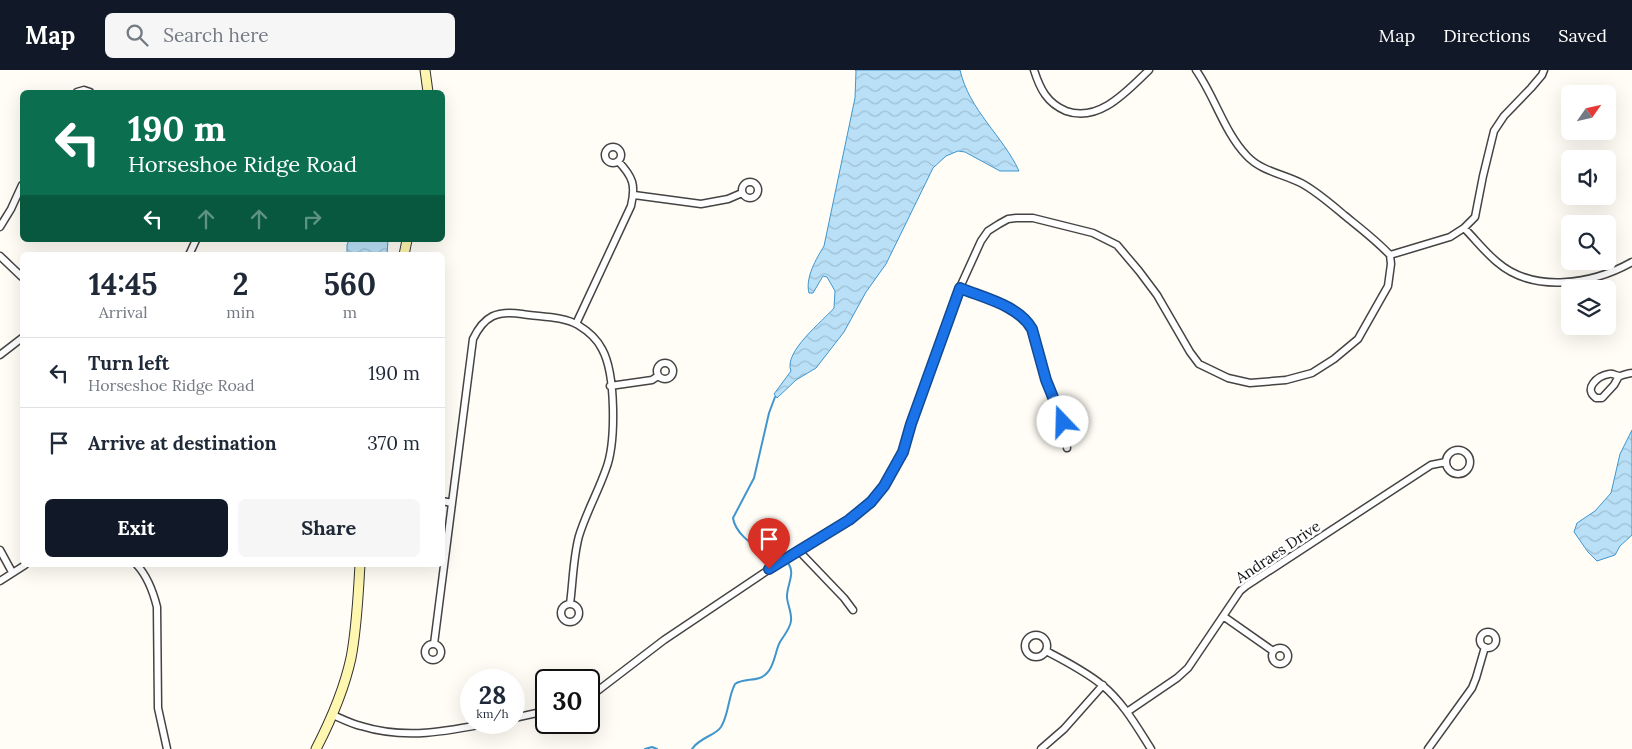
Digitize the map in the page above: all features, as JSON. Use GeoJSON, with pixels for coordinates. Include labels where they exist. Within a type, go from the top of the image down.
{"type":"FeatureCollection","features":[{"type":"Feature","properties":{"kind":"main road"},"geometry":{"type":"LineString","coordinates":[[425,70],[428,90]]}},
{"type":"Feature","properties":{"kind":"main road"},"geometry":{"type":"LineString","coordinates":[[316,749],[333,715],[345,681],[354,640],[360,567]]}},
{"type":"Feature","properties":{"kind":"street"},"geometry":{"type":"LineString","coordinates":[[1034,70],[1040,88],[1047,99],[1057,107],[1081,114],[1090,114],[1102,109],[1118,98],[1149,70]]}},
{"type":"Feature","properties":{"kind":"street"},"geometry":{"type":"LineString","coordinates":[[600,689],[664,640],[798,550],[849,520],[871,502],[884,486],[903,452],[911,424],[960,288],[981,241],[988,231],[1008,219],[1033,218],[1093,233],[1117,245],[1157,295],[1190,352],[1204,367],[1228,378],[1250,383],[1286,380],[1312,373],[1334,359],[1358,339],[1388,286],[1392,264],[1390,255],[1380,244],[1327,201],[1301,184],[1269,171],[1247,156],[1230,134],[1210,93],[1196,70]]}},
{"type":"Feature","properties":{"kind":"street"},"geometry":{"type":"LineString","coordinates":[[1390,255],[1450,238],[1475,218],[1483,176],[1497,124],[1513,104],[1531,88],[1544,70]]}},
{"type":"Feature","properties":{"kind":"street"},"geometry":{"type":"LineString","coordinates":[[576,324],[631,206],[634,195],[631,178],[618,161]]}},
{"type":"Feature","properties":{"kind":"street"},"geometry":{"type":"LineString","coordinates":[[0,227],[20,189]]}},
{"type":"Feature","properties":{"kind":"street"},"geometry":{"type":"LineString","coordinates":[[634,195],[701,204],[720,201],[742,193]]}},
{"type":"Feature","properties":{"kind":"street"},"geometry":{"type":"LineString","coordinates":[[1464,228],[1498,263],[1528,279],[1547,282],[1586,280],[1603,276],[1632,262]]}},
{"type":"Feature","properties":{"kind":"street"},"geometry":{"type":"LineString","coordinates":[[0,256],[20,275]]}},
{"type":"Feature","properties":{"kind":"street"},"geometry":{"type":"LineString","coordinates":[[960,288],[1010,308],[1028,321],[1046,380],[1063,423],[1067,448]]}},
{"type":"Feature","properties":{"kind":"street"},"geometry":{"type":"LineString","coordinates":[[446,520],[452,503],[470,350],[479,326],[497,314],[509,312],[576,324],[596,340],[603,350],[609,375],[612,405],[611,448],[606,468],[582,524],[578,539],[570,604]]}},
{"type":"Feature","properties":{"kind":"street"},"geometry":{"type":"LineString","coordinates":[[0,355],[20,340]]}},
{"type":"Feature","properties":{"kind":"street"},"geometry":{"type":"LineString","coordinates":[[1619,376],[1614,385],[1602,398],[1596,398],[1591,394],[1592,383],[1610,374],[1619,376],[1632,373]]}},
{"type":"Feature","properties":{"kind":"street"},"geometry":{"type":"LineString","coordinates":[[610,386],[652,380],[658,376]]}},
{"type":"Feature","properties":{"kind":"street","name":"Andraes Drive"},"geometry":{"type":"LineString","coordinates":[[1127,712],[1177,678],[1188,668],[1240,591],[1246,586],[1431,465],[1446,462]]}},
{"type":"Feature","properties":{"kind":"street"},"geometry":{"type":"LineString","coordinates":[[445,502],[452,503]]}},
{"type":"Feature","properties":{"kind":"street"},"geometry":{"type":"LineString","coordinates":[[0,550],[12,572]]}},
{"type":"Feature","properties":{"kind":"street"},"geometry":{"type":"LineString","coordinates":[[798,550],[853,610]]}},
{"type":"Feature","properties":{"kind":"street"},"geometry":{"type":"LineString","coordinates":[[0,581],[21,567]]}},
{"type":"Feature","properties":{"kind":"street"},"geometry":{"type":"LineString","coordinates":[[139,567],[147,578],[154,593],[157,607],[158,708],[167,749]]}},
{"type":"Feature","properties":{"kind":"street"},"geometry":{"type":"LineString","coordinates":[[434,644],[441,567]]}},
{"type":"Feature","properties":{"kind":"street"},"geometry":{"type":"LineString","coordinates":[[1223,616],[1273,651]]}},
{"type":"Feature","properties":{"kind":"street"},"geometry":{"type":"LineString","coordinates":[[1428,749],[1472,688],[1485,647]]}},
{"type":"Feature","properties":{"kind":"street"},"geometry":{"type":"LineString","coordinates":[[1046,650],[1103,685],[1127,712],[1151,749]]}},
{"type":"Feature","properties":{"kind":"street"},"geometry":{"type":"LineString","coordinates":[[1041,749],[1064,729],[1103,685]]}},
{"type":"Feature","properties":{"kind":"street"},"geometry":{"type":"LineString","coordinates":[[333,715],[361,726],[389,733],[434,733],[460,728]]}},
{"type":"Feature","properties":{"kind":"water"},"geometry":{"type":"Polygon","coordinates":[[[855,70],[960,70],[964,84],[978,110],[1019,171],[1000,171],[965,152],[958,151],[946,156],[933,168],[886,264],[866,292],[844,332],[816,368],[796,380],[777,398],[774,394],[791,371],[790,363],[798,346],[834,308],[835,291],[827,277],[823,276],[813,293],[809,293],[808,287],[810,275],[824,246],[855,98],[855,70]]]}},
{"type":"Feature","properties":{"kind":"water"},"geometry":{"type":"Polygon","coordinates":[[[348,242],[388,242],[387,252],[347,252],[348,242]]]}},
{"type":"Feature","properties":{"kind":"water"},"geometry":{"type":"Polygon","coordinates":[[[1632,430],[1632,535],[1620,546],[1615,555],[1597,561],[1574,532],[1577,523],[1595,511],[1611,493],[1620,454],[1632,430]]]}},
{"type":"Feature","properties":{"kind":"waterway"},"geometry":{"type":"LineString","coordinates":[[775,397],[769,413],[754,478],[733,518],[740,533],[749,541],[763,550],[778,555]]}},
{"type":"Feature","properties":{"kind":"waterway"},"geometry":{"type":"LineString","coordinates":[[692,749],[721,727],[726,717],[735,684],[760,678],[772,666],[778,646],[791,621],[787,598],[791,570],[787,562]]}},
{"type":"Feature","properties":{"kind":"waterway"},"geometry":{"type":"LineString","coordinates":[[645,749],[652,747],[657,749]]}},
{"type":"Feature","properties":{"kind":"route"},"geometry":{"type":"LineString","coordinates":[[769,569],[849,520],[871,502],[884,486],[903,452],[911,424],[960,288],[1010,308],[1028,321],[1046,380],[1063,422]]}}]}
